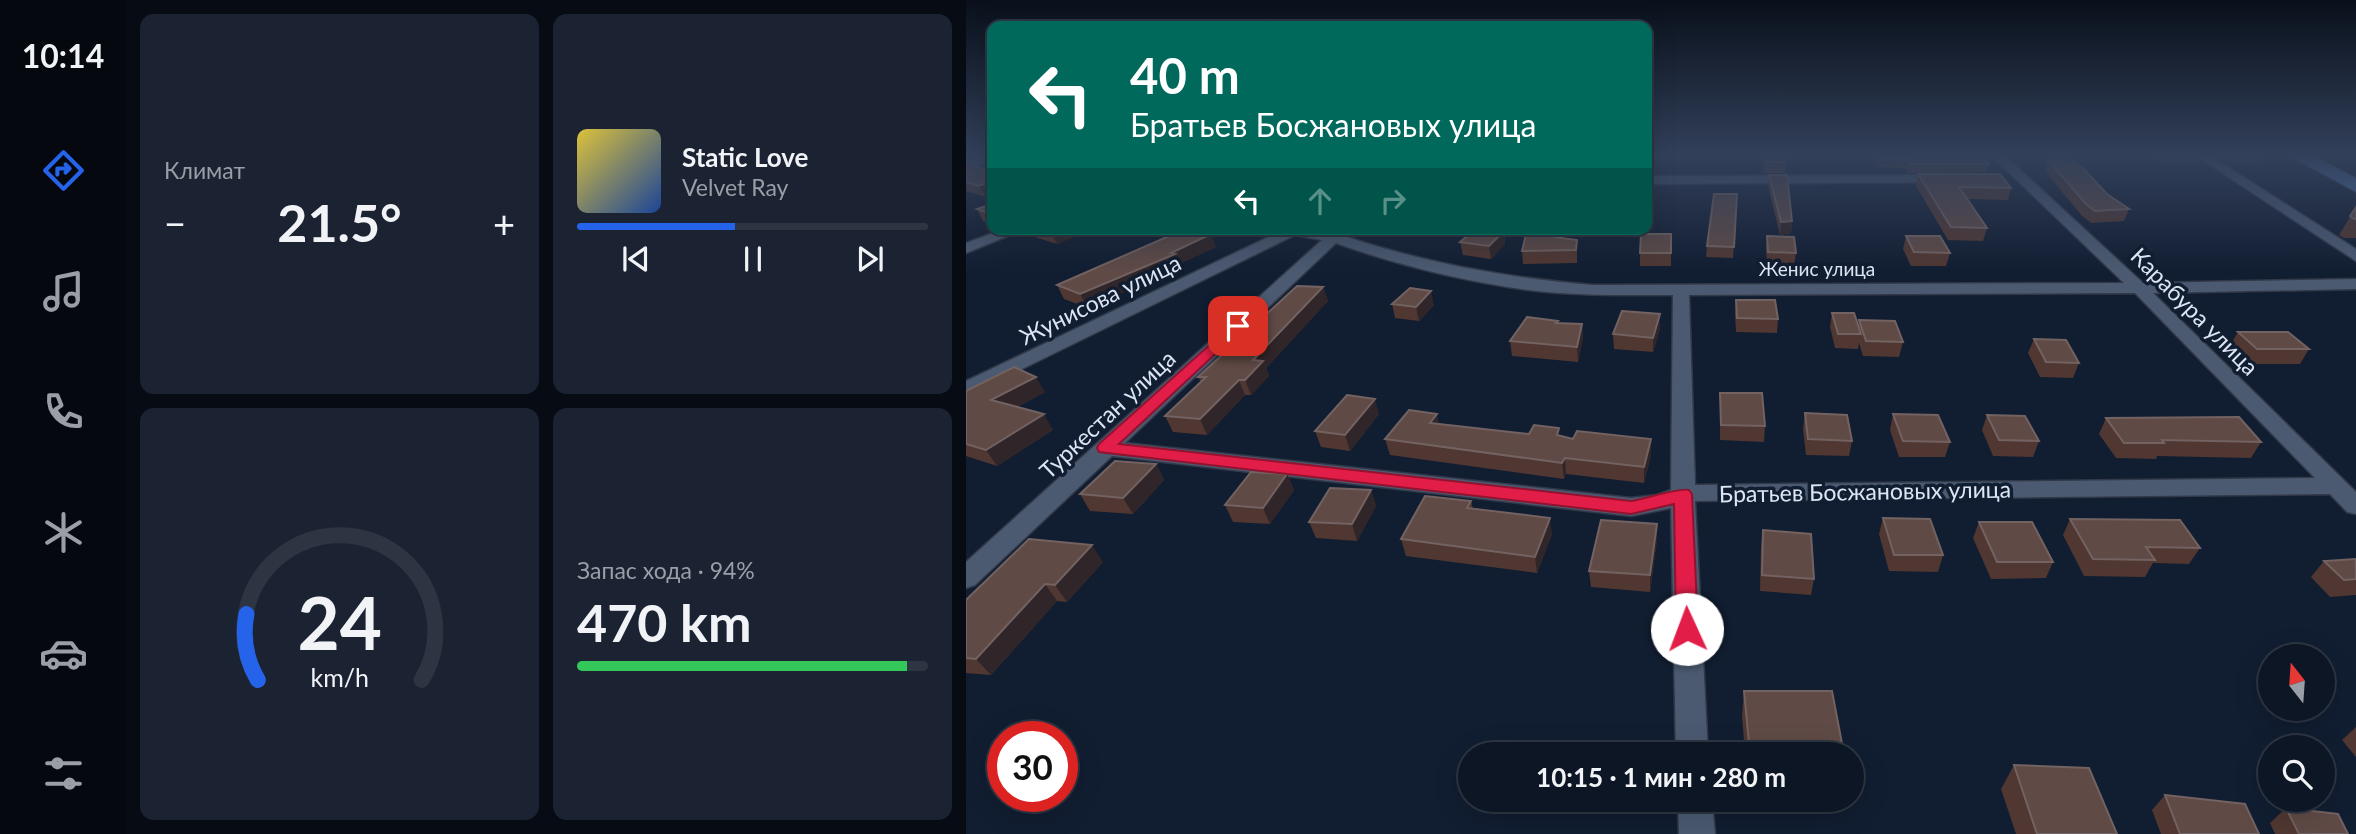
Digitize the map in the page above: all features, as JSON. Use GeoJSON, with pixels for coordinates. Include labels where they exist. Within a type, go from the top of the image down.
{"type":"FeatureCollection","features":[{"type":"Feature","properties":{"kind":"street","name":"Карабура улица"},"geometry":{"type":"LineString","coordinates":[[2032,194],[2139,288],[2356,506]]}},
{"type":"Feature","properties":{"kind":"street"},"geometry":{"type":"LineString","coordinates":[[2261,194],[2356,256]]}},
{"type":"Feature","properties":{"kind":"street"},"geometry":{"type":"LineString","coordinates":[[966,248],[1002,235]]}},
{"type":"Feature","properties":{"kind":"street","name":"Жунисова улица"},"geometry":{"type":"LineString","coordinates":[[966,389],[1278,235]]}},
{"type":"Feature","properties":{"kind":"street","name":"Туркестан улица"},"geometry":{"type":"LineString","coordinates":[[966,578],[1336,235]]}},
{"type":"Feature","properties":{"kind":"street","name":"Женис улица"},"geometry":{"type":"LineString","coordinates":[[1342,235],[1382,254],[1483,277],[1529,285],[1592,290],[2139,288],[2356,284]]}},
{"type":"Feature","properties":{"kind":"street"},"geometry":{"type":"LineString","coordinates":[[1681,289],[1683,494],[1692,742]]}},
{"type":"Feature","properties":{"kind":"street","name":"Братьев Босжановых улица"},"geometry":{"type":"LineString","coordinates":[[1105,448],[1631,507],[1660,503],[1683,494],[1749,491],[2336,486]]}},
{"type":"Feature","properties":{"kind":"street"},"geometry":{"type":"LineString","coordinates":[[1696,812],[1697,834]]}},
{"type":"Feature","properties":{"kind":"building"},"geometry":{"type":"Polygon","coordinates":[[[1714,194],[1737,194],[1734,247],[1707,246],[1714,194]]]}},
{"type":"Feature","properties":{"kind":"building"},"geometry":{"type":"Polygon","coordinates":[[[1774,194],[1789,194],[1792,221],[1781,222],[1774,194]]]}},
{"type":"Feature","properties":{"kind":"building"},"geometry":{"type":"Polygon","coordinates":[[[1930,194],[1964,194],[1987,228],[1951,227],[1930,194]]]}},
{"type":"Feature","properties":{"kind":"building"},"geometry":{"type":"Polygon","coordinates":[[[2077,194],[2107,194],[2129,209],[2095,211],[2077,194]]]}},
{"type":"Feature","properties":{"kind":"building"},"geometry":{"type":"Polygon","coordinates":[[[987,206],[987,212],[977,209],[987,206]]]}},
{"type":"Feature","properties":{"kind":"building"},"geometry":{"type":"Polygon","coordinates":[[[2356,207],[2356,219],[2354,219],[2350,216],[2356,207]]]}},
{"type":"Feature","properties":{"kind":"building"},"geometry":{"type":"Polygon","coordinates":[[[1671,234],[1671,253],[1640,253],[1641,235],[1671,234]]]}},
{"type":"Feature","properties":{"kind":"building"},"geometry":{"type":"Polygon","coordinates":[[[1171,235],[1209,235],[1171,253],[1175,254],[1080,294],[1057,285],[1171,235]]]}},
{"type":"Feature","properties":{"kind":"building"},"geometry":{"type":"Polygon","coordinates":[[[1468,235],[1500,235],[1489,246],[1460,242],[1468,235]]]}},
{"type":"Feature","properties":{"kind":"building"},"geometry":{"type":"Polygon","coordinates":[[[1526,235],[1554,235],[1577,240],[1576,250],[1522,251],[1526,235]]]}},
{"type":"Feature","properties":{"kind":"building"},"geometry":{"type":"Polygon","coordinates":[[[1767,236],[1794,237],[1796,253],[1768,252],[1767,236]]]}},
{"type":"Feature","properties":{"kind":"building"},"geometry":{"type":"Polygon","coordinates":[[[1906,236],[1940,236],[1950,253],[1914,252],[1906,236]]]}},
{"type":"Feature","properties":{"kind":"building"},"geometry":{"type":"Polygon","coordinates":[[[1297,286],[1323,287],[1253,360],[1263,361],[1245,380],[1239,380],[1200,419],[1165,416],[1206,377],[1198,377],[1297,286]]]}},
{"type":"Feature","properties":{"kind":"building"},"geometry":{"type":"Polygon","coordinates":[[[1410,288],[1431,291],[1416,307],[1392,304],[1410,288]]]}},
{"type":"Feature","properties":{"kind":"building"},"geometry":{"type":"Polygon","coordinates":[[[1736,300],[1775,300],[1778,319],[1737,318],[1736,300]]]}},
{"type":"Feature","properties":{"kind":"building"},"geometry":{"type":"Polygon","coordinates":[[[1622,311],[1660,314],[1653,338],[1613,334],[1622,311]]]}},
{"type":"Feature","properties":{"kind":"building"},"geometry":{"type":"Polygon","coordinates":[[[1832,313],[1854,313],[1861,334],[1838,334],[1832,313]]]}},
{"type":"Feature","properties":{"kind":"building"},"geometry":{"type":"Polygon","coordinates":[[[1527,317],[1558,321],[1556,323],[1582,324],[1577,347],[1510,341],[1527,317]]]}},
{"type":"Feature","properties":{"kind":"building"},"geometry":{"type":"Polygon","coordinates":[[[1859,320],[1895,321],[1903,342],[1866,341],[1859,320]]]}},
{"type":"Feature","properties":{"kind":"building"},"geometry":{"type":"Polygon","coordinates":[[[2238,332],[2288,332],[2309,349],[2257,349],[2238,332]]]}},
{"type":"Feature","properties":{"kind":"building"},"geometry":{"type":"Polygon","coordinates":[[[2034,339],[2066,340],[2079,363],[2046,362],[2034,339]]]}},
{"type":"Feature","properties":{"kind":"building"},"geometry":{"type":"Polygon","coordinates":[[[1014,367],[1036,377],[991,400],[1044,414],[986,450],[966,444],[966,391],[1014,367]]]}},
{"type":"Feature","properties":{"kind":"building"},"geometry":{"type":"Polygon","coordinates":[[[1720,393],[1762,393],[1765,426],[1721,425],[1720,393]]]}},
{"type":"Feature","properties":{"kind":"building"},"geometry":{"type":"Polygon","coordinates":[[[1347,395],[1375,399],[1345,435],[1315,431],[1347,395]]]}},
{"type":"Feature","properties":{"kind":"building"},"geometry":{"type":"Polygon","coordinates":[[[1409,410],[1437,414],[1430,423],[1529,434],[1534,425],[1559,428],[1557,435],[1573,439],[1577,431],[1651,439],[1644,467],[1565,458],[1562,463],[1385,439],[1409,410]]]}},
{"type":"Feature","properties":{"kind":"building"},"geometry":{"type":"Polygon","coordinates":[[[1805,413],[1847,415],[1852,441],[1808,439],[1805,413]]]}},
{"type":"Feature","properties":{"kind":"building"},"geometry":{"type":"Polygon","coordinates":[[[1893,414],[1938,415],[1950,442],[1903,441],[1893,414]]]}},
{"type":"Feature","properties":{"kind":"building"},"geometry":{"type":"Polygon","coordinates":[[[1987,415],[2025,416],[2039,441],[1999,440],[1987,415]]]}},
{"type":"Feature","properties":{"kind":"building"},"geometry":{"type":"Polygon","coordinates":[[[2239,417],[2261,442],[2162,440],[2164,443],[2124,443],[2106,418],[2239,417]]]}},
{"type":"Feature","properties":{"kind":"building"},"geometry":{"type":"Polygon","coordinates":[[[1115,461],[1156,464],[1123,498],[1080,494],[1115,461]]]}},
{"type":"Feature","properties":{"kind":"building"},"geometry":{"type":"Polygon","coordinates":[[[1251,472],[1287,474],[1263,508],[1225,505],[1251,472]]]}},
{"type":"Feature","properties":{"kind":"building"},"geometry":{"type":"Polygon","coordinates":[[[1330,488],[1371,490],[1352,524],[1309,522],[1330,488]]]}},
{"type":"Feature","properties":{"kind":"building"},"geometry":{"type":"Polygon","coordinates":[[[1425,496],[1471,501],[1467,508],[1550,518],[1535,557],[1401,539],[1425,496]]]}},
{"type":"Feature","properties":{"kind":"building"},"geometry":{"type":"Polygon","coordinates":[[[1883,518],[1930,519],[1943,555],[1894,555],[1883,518]]]}},
{"type":"Feature","properties":{"kind":"building"},"geometry":{"type":"Polygon","coordinates":[[[2070,519],[2180,520],[2200,548],[2146,547],[2155,560],[2093,559],[2070,519]]]}},
{"type":"Feature","properties":{"kind":"building"},"geometry":{"type":"Polygon","coordinates":[[[1601,520],[1657,524],[1650,575],[1589,571],[1601,520]]]}},
{"type":"Feature","properties":{"kind":"building"},"geometry":{"type":"Polygon","coordinates":[[[1979,522],[2032,522],[2053,562],[1997,562],[1979,522]]]}},
{"type":"Feature","properties":{"kind":"building"},"geometry":{"type":"Polygon","coordinates":[[[1763,530],[1811,534],[1814,579],[1762,575],[1763,530]]]}},
{"type":"Feature","properties":{"kind":"building"},"geometry":{"type":"Polygon","coordinates":[[[1029,539],[1092,545],[1055,585],[1045,584],[976,659],[966,658],[966,600],[1029,539]]]}},
{"type":"Feature","properties":{"kind":"building"},"geometry":{"type":"Polygon","coordinates":[[[2356,559],[2356,579],[2344,580],[2324,561],[2356,559]]]}},
{"type":"Feature","properties":{"kind":"building"},"geometry":{"type":"Polygon","coordinates":[[[1744,691],[1832,691],[1842,742],[1749,742],[1744,691]]]}},
{"type":"Feature","properties":{"kind":"building"},"geometry":{"type":"Polygon","coordinates":[[[2014,765],[2089,768],[2117,834],[2037,834],[2014,765]]]}},
{"type":"Feature","properties":{"kind":"building"},"geometry":{"type":"Polygon","coordinates":[[[2165,795],[2245,804],[2259,834],[2180,834],[2165,795]]]}},
{"type":"Feature","properties":{"kind":"building"},"geometry":{"type":"Polygon","coordinates":[[[2288,812],[2338,814],[2348,834],[2299,834],[2288,812]]]}},
{"type":"Feature","properties":{"kind":"route"},"geometry":{"type":"LineString","coordinates":[[1238,326],[1105,448],[1631,507],[1660,503],[1683,494],[1687,629]]}}]}
